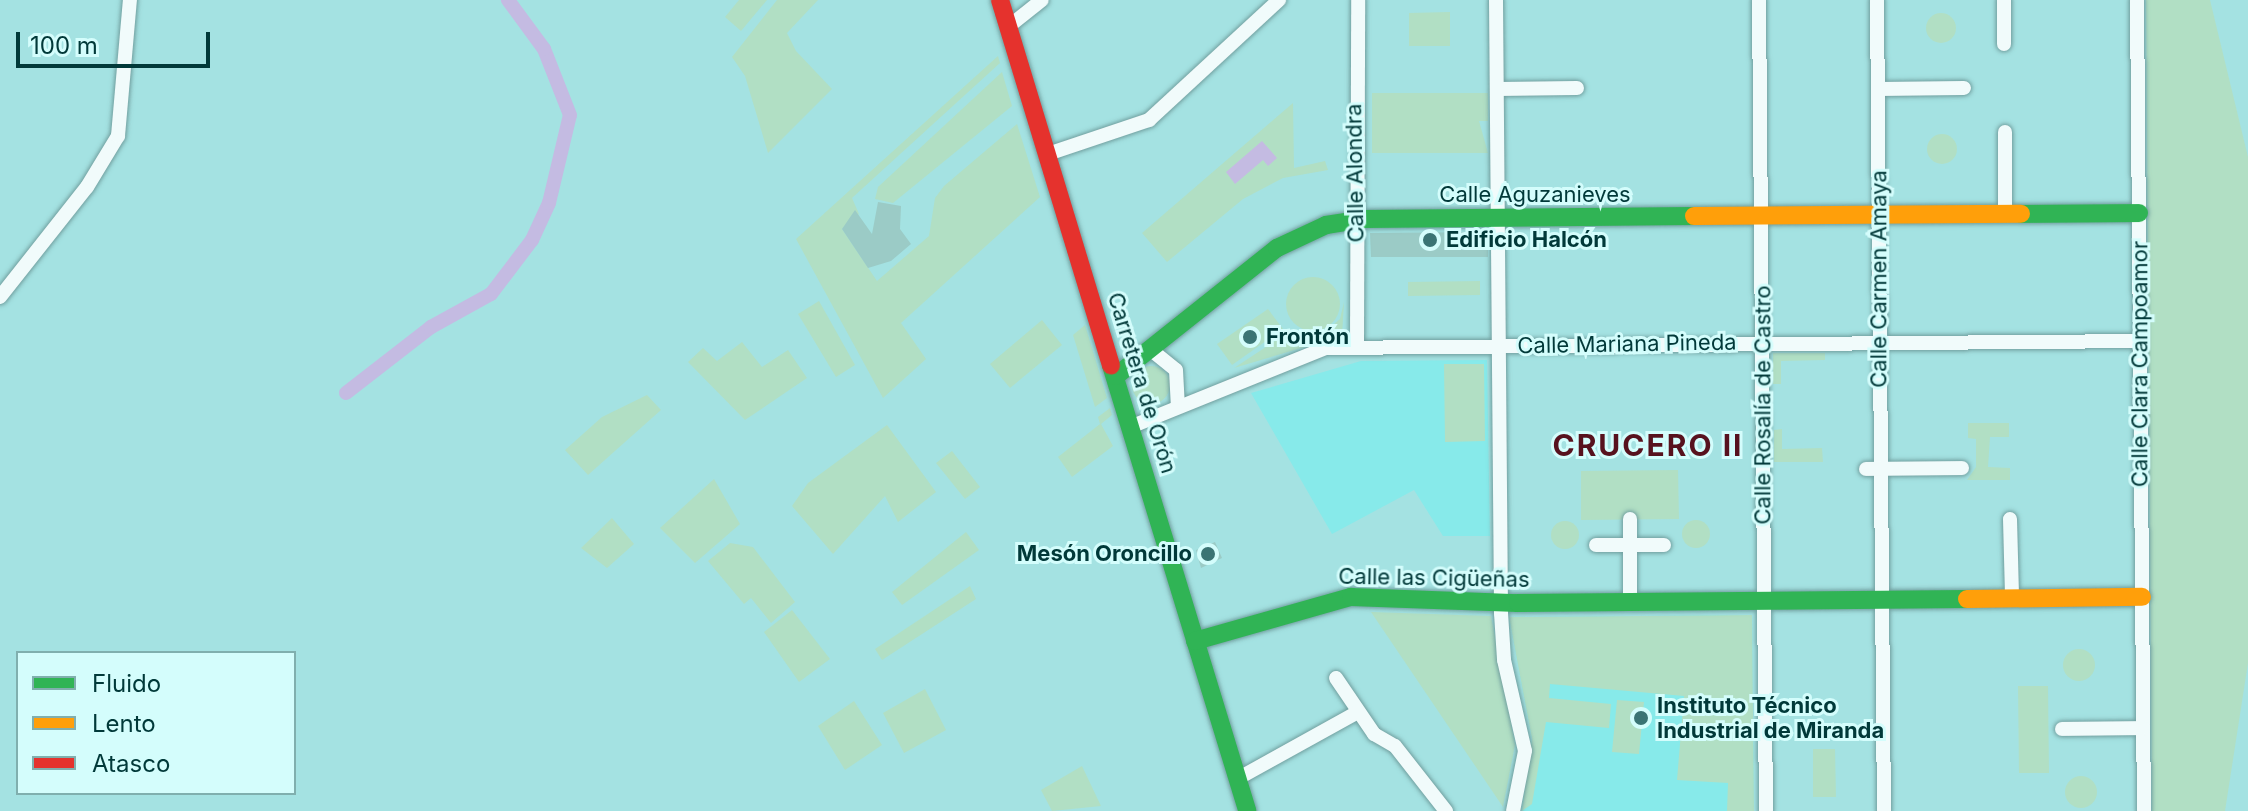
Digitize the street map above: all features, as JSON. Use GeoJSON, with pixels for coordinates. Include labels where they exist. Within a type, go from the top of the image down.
{"type":"FeatureCollection","features":[{"type":"Feature","properties":{"kind":"street"},"geometry":{"type":"LineString","coordinates":[[0,297],[87,187],[118,136],[130,0]]}},
{"type":"Feature","properties":{"kind":"street","name":"Carretera de Orón"},"geometry":{"type":"LineString","coordinates":[[1000,0],[1247,811]]}},
{"type":"Feature","properties":{"kind":"street"},"geometry":{"type":"LineString","coordinates":[[1008,27],[1042,0]]}},
{"type":"Feature","properties":{"kind":"street"},"geometry":{"type":"LineString","coordinates":[[1048,154],[1149,120],[1279,0]]}},
{"type":"Feature","properties":{"kind":"street","name":"Calle Alondra"},"geometry":{"type":"LineString","coordinates":[[1357,346],[1358,0]]}},
{"type":"Feature","properties":{"kind":"street"},"geometry":{"type":"LineString","coordinates":[[1496,0],[1501,603],[1504,660],[1525,751],[1513,811]]}},
{"type":"Feature","properties":{"kind":"street","name":"Calle Rosalía de Castro"},"geometry":{"type":"LineString","coordinates":[[1759,0],[1766,811]]}},
{"type":"Feature","properties":{"kind":"street","name":"Calle Carmen Amaya"},"geometry":{"type":"LineString","coordinates":[[1877,0],[1879,342],[1873,469],[1882,600],[1884,811]]}},
{"type":"Feature","properties":{"kind":"street"},"geometry":{"type":"LineString","coordinates":[[2004,0],[2004,44]]}},
{"type":"Feature","properties":{"kind":"street","name":"Calle Clara Campoamor"},"geometry":{"type":"LineString","coordinates":[[2137,0],[2144,811]]}},
{"type":"Feature","properties":{"kind":"street"},"geometry":{"type":"LineString","coordinates":[[1497,89],[1577,88]]}},
{"type":"Feature","properties":{"kind":"street"},"geometry":{"type":"LineString","coordinates":[[1878,89],[1964,88]]}},
{"type":"Feature","properties":{"kind":"street"},"geometry":{"type":"LineString","coordinates":[[2005,132],[2005,214]]}},
{"type":"Feature","properties":{"kind":"street","name":"Calle Aguzanieves"},"geometry":{"type":"LineString","coordinates":[[1116,376],[1296,235],[1355,220],[2139,213]]}},
{"type":"Feature","properties":{"kind":"street","name":"Calle Mariana Pineda"},"geometry":{"type":"LineString","coordinates":[[1130,427],[1311,351],[1357,346],[2140,341]]}},
{"type":"Feature","properties":{"kind":"street"},"geometry":{"type":"LineString","coordinates":[[1150,349],[1176,370],[1178,406]]}},
{"type":"Feature","properties":{"kind":"street"},"geometry":{"type":"LineString","coordinates":[[1873,469],[1962,468]]}},
{"type":"Feature","properties":{"kind":"street"},"geometry":{"type":"LineString","coordinates":[[1630,519],[1630,602]]}},
{"type":"Feature","properties":{"kind":"street"},"geometry":{"type":"LineString","coordinates":[[2010,519],[2012,598]]}},
{"type":"Feature","properties":{"kind":"street"},"geometry":{"type":"LineString","coordinates":[[1596,545],[1664,545]]}},
{"type":"Feature","properties":{"kind":"street","name":"Calle las Cigüeñas"},"geometry":{"type":"LineString","coordinates":[[1195,641],[1351,597],[1501,603],[2142,597]]}},
{"type":"Feature","properties":{"kind":"street"},"geometry":{"type":"LineString","coordinates":[[1336,678],[1374,734],[1395,746],[1446,811]]}},
{"type":"Feature","properties":{"kind":"street"},"geometry":{"type":"LineString","coordinates":[[1237,779],[1358,712]]}},
{"type":"Feature","properties":{"kind":"street"},"geometry":{"type":"LineString","coordinates":[[2062,729],[2143,728]]}},
{"type":"Feature","properties":{"kind":"shaded area"},"geometry":{"type":"Polygon","coordinates":[[[1262,141],[1277,158],[1268,166],[1263,160],[1235,184],[1226,172],[1262,141]]]}},
{"type":"Feature","properties":{"kind":"shaded area"},"geometry":{"type":"Polygon","coordinates":[[[1487,360],[1490,536],[1443,536],[1414,490],[1332,534],[1251,393],[1361,361],[1487,360]]]}},
{"type":"Feature","properties":{"kind":"shaded area","name":"Instituto Técnico Industrial de Miranda"},"geometry":{"type":"Polygon","coordinates":[[[1752,615],[1754,811],[1522,811],[1532,739],[1509,617],[1752,615]]]}},
{"type":"Feature","properties":{"kind":"green space"},"geometry":{"type":"Polygon","coordinates":[[[739,0],[767,0],[741,31],[725,17],[739,0]]]}},
{"type":"Feature","properties":{"kind":"green space"},"geometry":{"type":"Polygon","coordinates":[[[777,0],[818,0],[787,33],[796,51],[832,89],[768,153],[745,76],[732,57],[777,0]]]}},
{"type":"Feature","properties":{"kind":"green space"},"geometry":{"type":"Polygon","coordinates":[[[2146,0],[2210,0],[2248,157],[2248,663],[2225,811],[2152,811],[2146,0]]]}},
{"type":"Feature","properties":{"kind":"green space"},"geometry":{"type":"Polygon","coordinates":[[[1450,12],[1450,46],[1409,46],[1409,13],[1450,12]]]}},
{"type":"Feature","properties":{"kind":"green space"},"geometry":{"type":"Polygon","coordinates":[[[1941,13],[1952,17],[1956,28],[1952,39],[1941,43],[1930,39],[1926,28],[1930,17],[1941,13]]]}},
{"type":"Feature","properties":{"kind":"green space"},"geometry":{"type":"Polygon","coordinates":[[[998,56],[1000,63],[852,198],[859,214],[842,229],[877,281],[929,236],[935,198],[944,186],[1017,124],[1040,197],[901,323],[926,359],[883,398],[796,239],[998,56]]]}},
{"type":"Feature","properties":{"kind":"green space"},"geometry":{"type":"Polygon","coordinates":[[[1002,72],[1012,106],[893,203],[875,199],[878,187],[1002,72]]]}},
{"type":"Feature","properties":{"kind":"green space"},"geometry":{"type":"Polygon","coordinates":[[[1372,93],[1488,93],[1488,121],[1479,121],[1488,153],[1372,153],[1372,93]]]}},
{"type":"Feature","properties":{"kind":"green space"},"geometry":{"type":"Polygon","coordinates":[[[1293,103],[1294,168],[1325,161],[1328,170],[1283,178],[1243,199],[1167,262],[1142,233],[1293,103]]]}},
{"type":"Feature","properties":{"kind":"green space"},"geometry":{"type":"Polygon","coordinates":[[[1942,134],[1953,138],[1957,149],[1953,160],[1942,164],[1931,160],[1927,149],[1931,138],[1942,134]]]}},
{"type":"Feature","properties":{"kind":"green space"},"geometry":{"type":"Polygon","coordinates":[[[1313,277],[1332,285],[1340,304],[1332,323],[1313,331],[1294,323],[1286,304],[1294,285],[1313,277]]]}},
{"type":"Feature","properties":{"kind":"green space"},"geometry":{"type":"Polygon","coordinates":[[[1480,281],[1480,295],[1408,296],[1408,282],[1480,281]]]}},
{"type":"Feature","properties":{"kind":"green space"},"geometry":{"type":"Polygon","coordinates":[[[819,301],[855,365],[836,377],[798,314],[819,301]]]}},
{"type":"Feature","properties":{"kind":"green space"},"geometry":{"type":"Polygon","coordinates":[[[1344,302],[1342,336],[1234,368],[1290,331],[1325,332],[1340,319],[1344,302]]]}},
{"type":"Feature","properties":{"kind":"green space","name":"Frontón"},"geometry":{"type":"Polygon","coordinates":[[[1268,309],[1283,329],[1232,365],[1217,344],[1268,309]]]}},
{"type":"Feature","properties":{"kind":"green space"},"geometry":{"type":"Polygon","coordinates":[[[1042,320],[1062,345],[1010,388],[990,364],[1042,320]]]}},
{"type":"Feature","properties":{"kind":"green space"},"geometry":{"type":"Polygon","coordinates":[[[1085,325],[1107,398],[1095,407],[1073,335],[1085,325]]]}},
{"type":"Feature","properties":{"kind":"green space"},"geometry":{"type":"Polygon","coordinates":[[[742,342],[762,367],[788,350],[807,378],[745,420],[688,362],[703,348],[717,361],[742,342]]]}},
{"type":"Feature","properties":{"kind":"green space"},"geometry":{"type":"Polygon","coordinates":[[[1773,353],[1825,353],[1825,360],[1781,361],[1781,384],[1773,384],[1773,353]]]}},
{"type":"Feature","properties":{"kind":"green space"},"geometry":{"type":"Polygon","coordinates":[[[1444,364],[1484,364],[1485,441],[1445,442],[1444,364]]]}},
{"type":"Feature","properties":{"kind":"green space"},"geometry":{"type":"Polygon","coordinates":[[[1151,366],[1164,372],[1170,385],[1164,398],[1151,404],[1138,398],[1132,385],[1138,372],[1151,366]]]}},
{"type":"Feature","properties":{"kind":"green space"},"geometry":{"type":"Polygon","coordinates":[[[647,395],[661,410],[588,475],[565,450],[602,417],[647,395]]]}},
{"type":"Feature","properties":{"kind":"green space"},"geometry":{"type":"Polygon","coordinates":[[[1110,408],[1112,415],[1101,424],[1113,446],[1072,477],[1058,457],[1100,424],[1098,417],[1110,408]]]}},
{"type":"Feature","properties":{"kind":"green space"},"geometry":{"type":"Polygon","coordinates":[[[1968,423],[2009,423],[2009,437],[1990,437],[1988,467],[2010,468],[2010,480],[1967,480],[1976,467],[1976,439],[1968,438],[1968,423]]]}},
{"type":"Feature","properties":{"kind":"green space"},"geometry":{"type":"Polygon","coordinates":[[[887,425],[936,492],[898,522],[885,496],[833,554],[792,506],[808,483],[887,425]]]}},
{"type":"Feature","properties":{"kind":"green space"},"geometry":{"type":"Polygon","coordinates":[[[1782,429],[1782,449],[1822,448],[1823,462],[1774,462],[1774,430],[1782,429]]]}},
{"type":"Feature","properties":{"kind":"green space"},"geometry":{"type":"Polygon","coordinates":[[[952,451],[980,487],[965,499],[936,463],[952,451]]]}},
{"type":"Feature","properties":{"kind":"green space"},"geometry":{"type":"Polygon","coordinates":[[[1678,470],[1679,519],[1581,520],[1581,471],[1678,470]]]}},
{"type":"Feature","properties":{"kind":"green space"},"geometry":{"type":"Polygon","coordinates":[[[714,479],[740,524],[695,563],[660,528],[714,479]]]}},
{"type":"Feature","properties":{"kind":"green space"},"geometry":{"type":"Polygon","coordinates":[[[612,518],[634,544],[607,568],[581,548],[612,518]]]}},
{"type":"Feature","properties":{"kind":"green space"},"geometry":{"type":"Polygon","coordinates":[[[1696,520],[1706,524],[1710,534],[1706,544],[1696,548],[1686,544],[1682,534],[1686,524],[1696,520]]]}},
{"type":"Feature","properties":{"kind":"green space"},"geometry":{"type":"Polygon","coordinates":[[[1565,521],[1575,525],[1579,535],[1575,545],[1565,549],[1555,545],[1551,535],[1555,525],[1565,521]]]}},
{"type":"Feature","properties":{"kind":"green space"},"geometry":{"type":"Polygon","coordinates":[[[966,532],[979,550],[902,605],[892,592],[966,532]]]}},
{"type":"Feature","properties":{"kind":"green space"},"geometry":{"type":"Polygon","coordinates":[[[730,543],[753,547],[795,602],[771,623],[751,598],[744,604],[708,561],[730,543]]]}},
{"type":"Feature","properties":{"kind":"green space"},"geometry":{"type":"Polygon","coordinates":[[[970,586],[976,599],[882,660],[875,649],[970,586]]]}},
{"type":"Feature","properties":{"kind":"green space"},"geometry":{"type":"Polygon","coordinates":[[[792,610],[830,659],[799,682],[764,632],[792,610]]]}},
{"type":"Feature","properties":{"kind":"green space"},"geometry":{"type":"Polygon","coordinates":[[[1371,612],[1491,616],[1515,745],[1503,807],[1371,612]]]}},
{"type":"Feature","properties":{"kind":"green space","name":"Instituto Técnico Industrial de Miranda"},"geometry":{"type":"Polygon","coordinates":[[[1752,615],[1754,811],[1727,811],[1728,783],[1677,780],[1684,696],[1550,684],[1549,698],[1611,704],[1609,728],[1546,722],[1532,804],[1522,811],[1532,739],[1509,617],[1752,615]]]}},
{"type":"Feature","properties":{"kind":"green space"},"geometry":{"type":"Polygon","coordinates":[[[2079,649],[2090,654],[2095,665],[2090,676],[2079,681],[2068,676],[2063,665],[2068,654],[2079,649]]]}},
{"type":"Feature","properties":{"kind":"green space"},"geometry":{"type":"Polygon","coordinates":[[[2018,686],[2048,686],[2049,773],[2019,773],[2018,686]]]}},
{"type":"Feature","properties":{"kind":"green space"},"geometry":{"type":"Polygon","coordinates":[[[925,689],[946,730],[904,753],[883,713],[925,689]]]}},
{"type":"Feature","properties":{"kind":"green space"},"geometry":{"type":"Polygon","coordinates":[[[1617,700],[1644,702],[1639,754],[1612,752],[1617,700]]]}},
{"type":"Feature","properties":{"kind":"green space"},"geometry":{"type":"Polygon","coordinates":[[[854,701],[882,745],[845,770],[818,726],[854,701]]]}},
{"type":"Feature","properties":{"kind":"green space"},"geometry":{"type":"Polygon","coordinates":[[[1813,749],[1835,749],[1836,797],[1813,797],[1813,749]]]}},
{"type":"Feature","properties":{"kind":"green space"},"geometry":{"type":"Polygon","coordinates":[[[1082,766],[1101,806],[1052,811],[1041,790],[1082,766]]]}},
{"type":"Feature","properties":{"kind":"green space"},"geometry":{"type":"Polygon","coordinates":[[[2081,776],[2092,781],[2097,792],[2092,803],[2081,808],[2070,803],[2065,792],[2070,781],[2081,776]]]}},
{"type":"Feature","properties":{"kind":"building"},"geometry":{"type":"Polygon","coordinates":[[[878,202],[901,206],[900,229],[911,244],[891,261],[868,268],[842,229],[855,210],[872,234],[878,202]]]}},
{"type":"Feature","properties":{"kind":"building","name":"Edificio Halcón"},"geometry":{"type":"Polygon","coordinates":[[[1488,232],[1488,257],[1371,257],[1370,233],[1488,232]]]}},
{"type":"Feature","properties":{"kind":"building","name":"Mesón Oroncillo"},"geometry":{"type":"Polygon","coordinates":[[[1215,542],[1222,558],[1201,568],[1196,550],[1215,542]]]}},
{"type":"Feature","properties":{"kind":"waterway"},"geometry":{"type":"LineString","coordinates":[[346,393],[431,327],[491,294],[532,240],[549,203],[570,115],[544,49],[508,0]]}},
{"type":"Feature","properties":{"kind":"traffic: fast"},"geometry":{"type":"LineString","coordinates":[[2021,214],[2139,213]]}},
{"type":"Feature","properties":{"kind":"traffic: fast"},"geometry":{"type":"LineString","coordinates":[[1116,376],[1277,248],[1326,225],[1364,219],[1694,216]]}},
{"type":"Feature","properties":{"kind":"traffic: fast"},"geometry":{"type":"LineString","coordinates":[[1111,365],[1247,811]]}},
{"type":"Feature","properties":{"kind":"traffic: fast"},"geometry":{"type":"LineString","coordinates":[[1195,641],[1351,597],[1518,603],[1967,599]]}},
{"type":"Feature","properties":{"kind":"traffic: slow"},"geometry":{"type":"LineString","coordinates":[[1694,216],[2021,214]]}},
{"type":"Feature","properties":{"kind":"traffic: slow"},"geometry":{"type":"LineString","coordinates":[[1967,599],[2142,597]]}},
{"type":"Feature","properties":{"kind":"traffic: jam"},"geometry":{"type":"LineString","coordinates":[[1000,0],[1111,365]]}},
{"type":"Feature","properties":{"kind":"place","name":"Edificio Halcón"},"geometry":{"type":"Point","coordinates":[1430,240]}},
{"type":"Feature","properties":{"kind":"place","name":"Frontón"},"geometry":{"type":"Point","coordinates":[1250,337]}},
{"type":"Feature","properties":{"kind":"place","name":"Mesón Oroncillo"},"geometry":{"type":"Point","coordinates":[1208,554]}},
{"type":"Feature","properties":{"kind":"place","name":"Instituto Técnico Industrial de Miranda"},"geometry":{"type":"Point","coordinates":[1641,718]}},
{"type":"Feature","properties":{"kind":"district","name":"CRUCERO II"},"geometry":{"type":"Point","coordinates":[1648,445]}}]}
